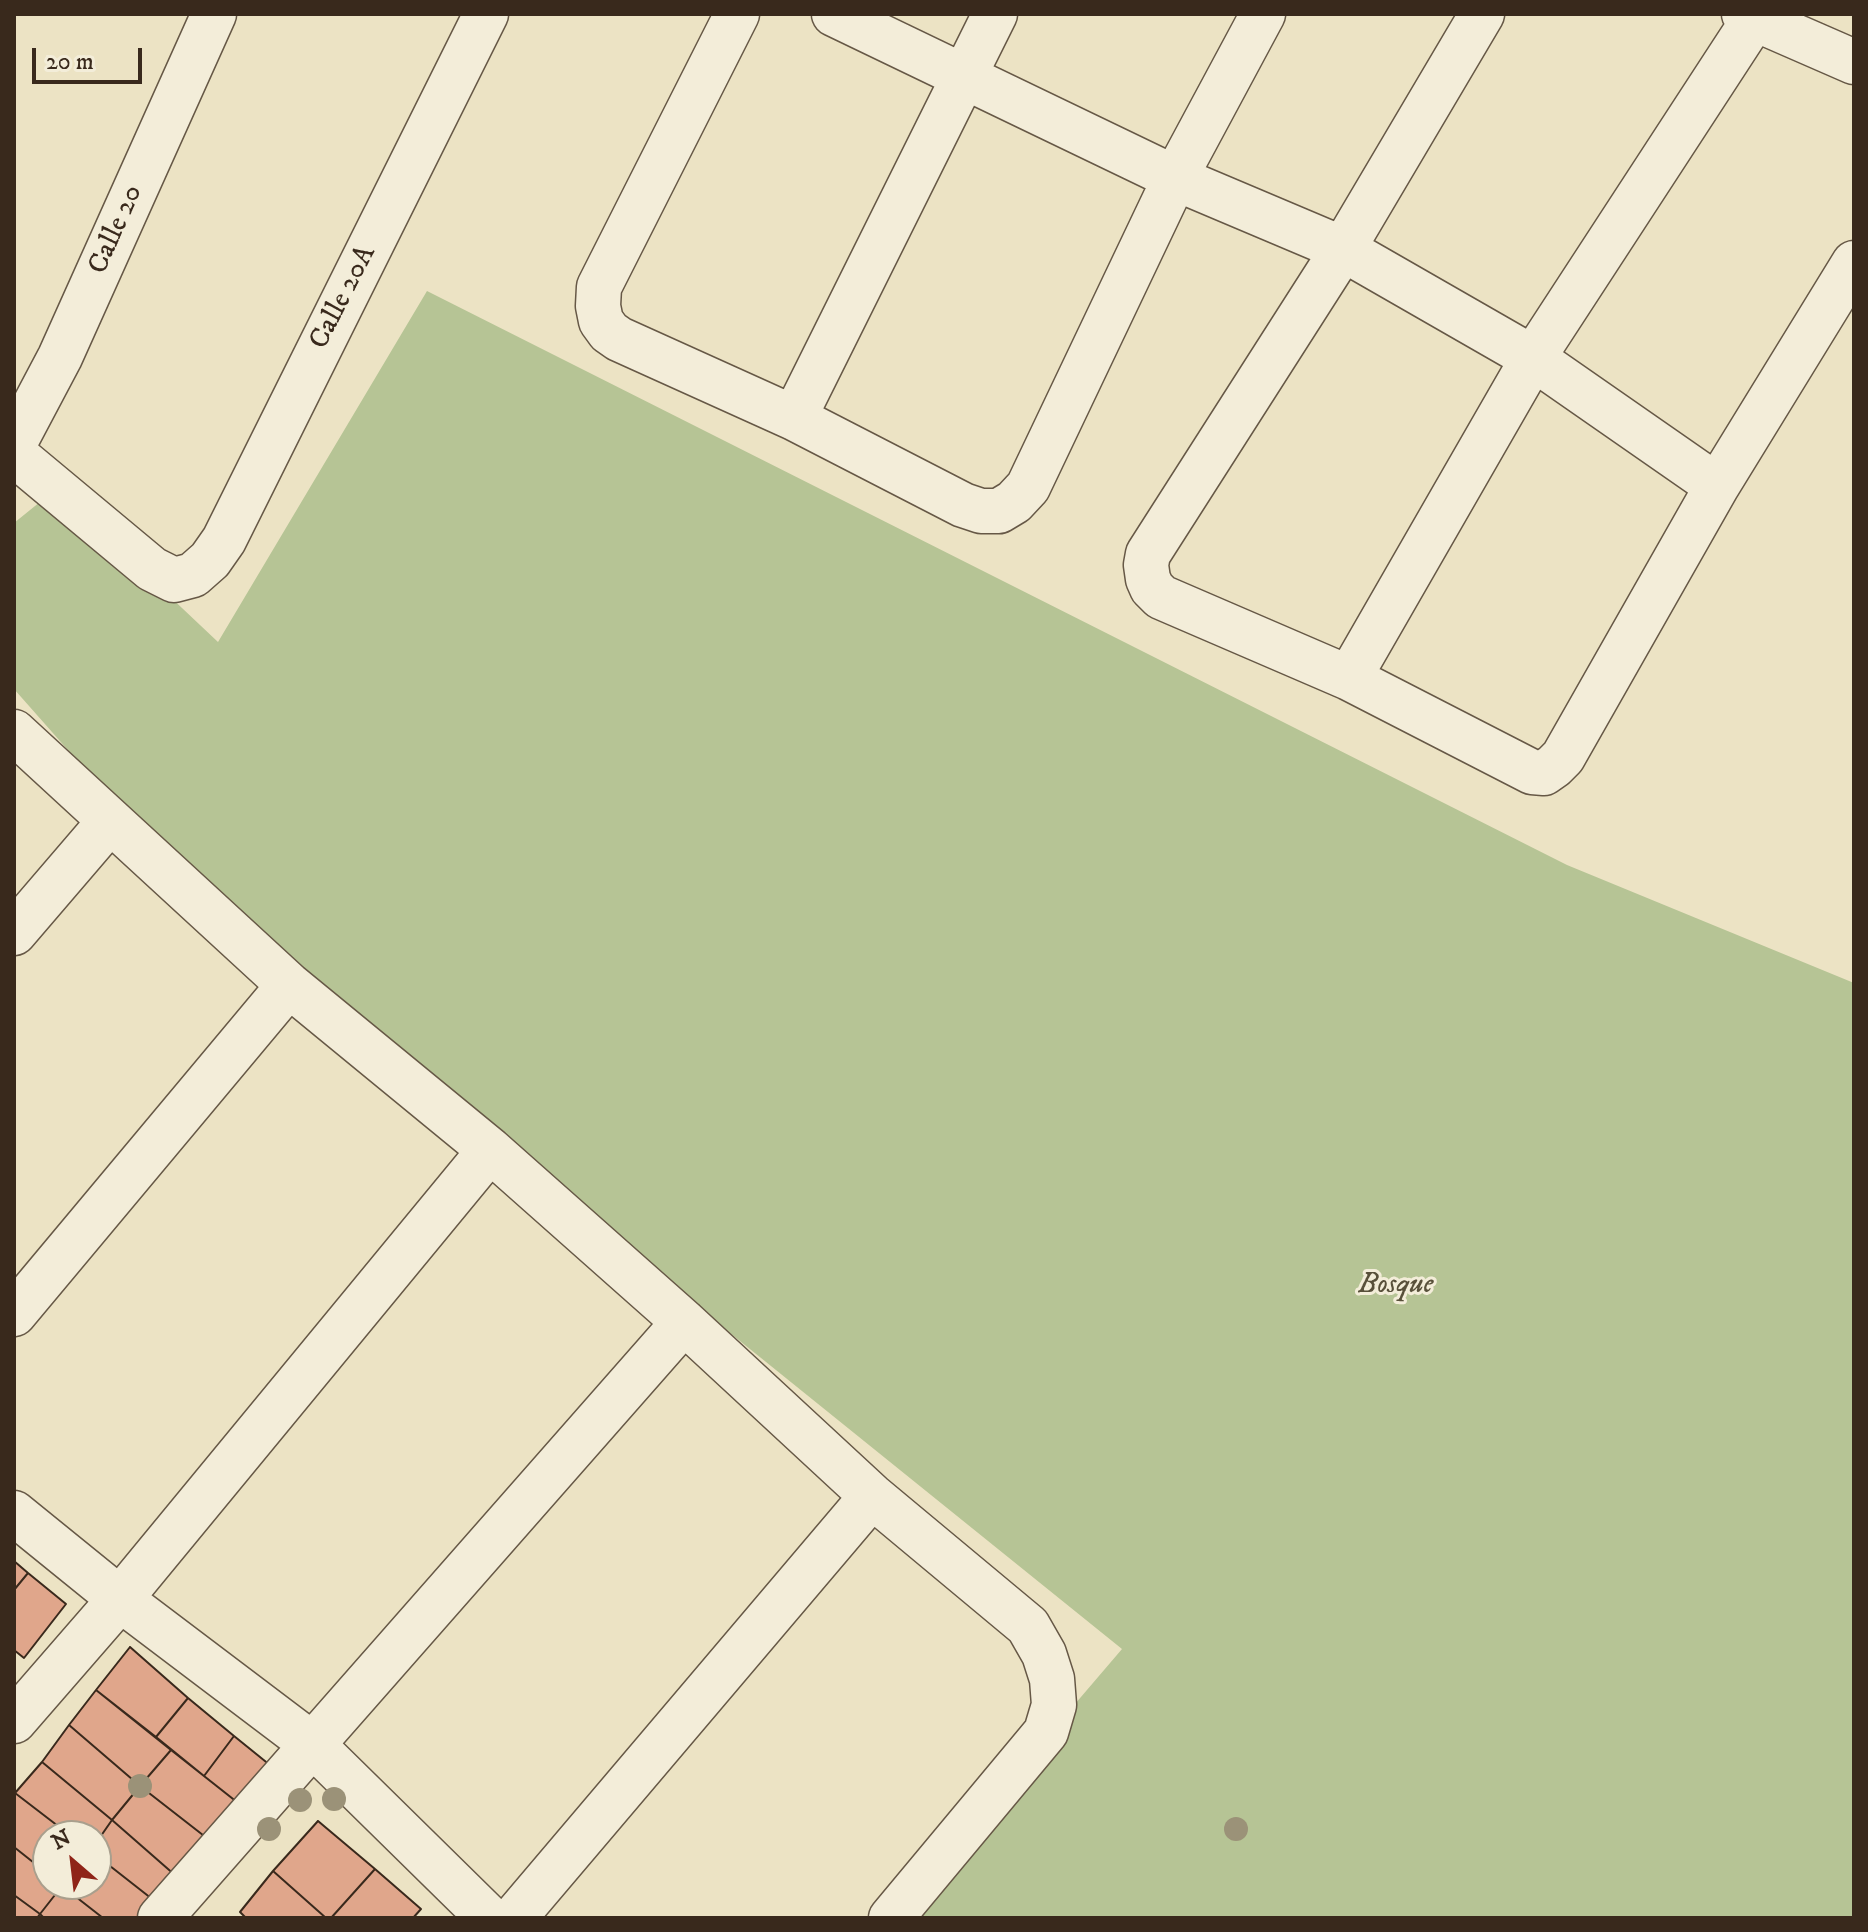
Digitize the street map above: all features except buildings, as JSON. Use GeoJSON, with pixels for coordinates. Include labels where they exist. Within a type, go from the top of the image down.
{"type":"FeatureCollection","features":[{"type":"Feature","properties":{"kind":"street","name":"Calle 20"},"geometry":{"type":"LineString","coordinates":[[14,444],[60,357],[214,14]]}},
{"type":"Feature","properties":{"kind":"street","name":"Calle 20A"},"geometry":{"type":"LineString","coordinates":[[14,454],[152,569],[174,580],[193,575],[210,560],[224,540],[486,14]]}},
{"type":"Feature","properties":{"kind":"street"},"geometry":{"type":"LineString","coordinates":[[737,14],[599,287],[601,321],[619,339],[794,418],[963,505],[981,511],[999,511],[1014,502],[1028,487],[1175,178],[1263,14]]}},
{"type":"Feature","properties":{"kind":"street"},"geometry":{"type":"LineString","coordinates":[[834,14],[1175,178],[1343,249],[1533,358],[1717,486]]}},
{"type":"Feature","properties":{"kind":"street"},"geometry":{"type":"LineString","coordinates":[[794,418],[995,14]]}},
{"type":"Feature","properties":{"kind":"street"},"geometry":{"type":"LineString","coordinates":[[1482,14],[1343,249],[1148,554],[1148,579],[1161,597],[1349,678],[1519,766],[1544,773],[1563,757],[1717,486],[1854,263]]}},
{"type":"Feature","properties":{"kind":"street"},"geometry":{"type":"LineString","coordinates":[[1349,678],[1533,358],[1749,16],[1854,62]]}},
{"type":"Feature","properties":{"kind":"street"},"geometry":{"type":"LineString","coordinates":[[14,732],[289,985],[490,1150],[684,1322],[872,1496],[1028,1626],[1044,1654],[1052,1679],[1054,1705],[1046,1732],[891,1918]]}},
{"type":"Feature","properties":{"kind":"street"},"geometry":{"type":"LineString","coordinates":[[14,933],[110,821]]}},
{"type":"Feature","properties":{"kind":"street"},"geometry":{"type":"LineString","coordinates":[[14,1314],[289,985]]}},
{"type":"Feature","properties":{"kind":"street"},"geometry":{"type":"LineString","coordinates":[[14,1721],[120,1599],[490,1150]]}},
{"type":"Feature","properties":{"kind":"street"},"geometry":{"type":"LineString","coordinates":[[160,1918],[684,1322]]}},
{"type":"Feature","properties":{"kind":"street"},"geometry":{"type":"LineString","coordinates":[[514,1918],[872,1496]]}},
{"type":"Feature","properties":{"kind":"street"},"geometry":{"type":"LineString","coordinates":[[14,1513],[120,1599],[313,1745],[489,1918]]}},
{"type":"Feature","properties":{"kind":"green space","name":"Bosque"},"geometry":{"type":"Polygon","coordinates":[[[427,291],[1567,865],[1854,983],[1854,1918],[892,1918],[1122,1649],[219,921],[14,689],[14,523],[56,489],[218,642],[427,291]]]}}]}
